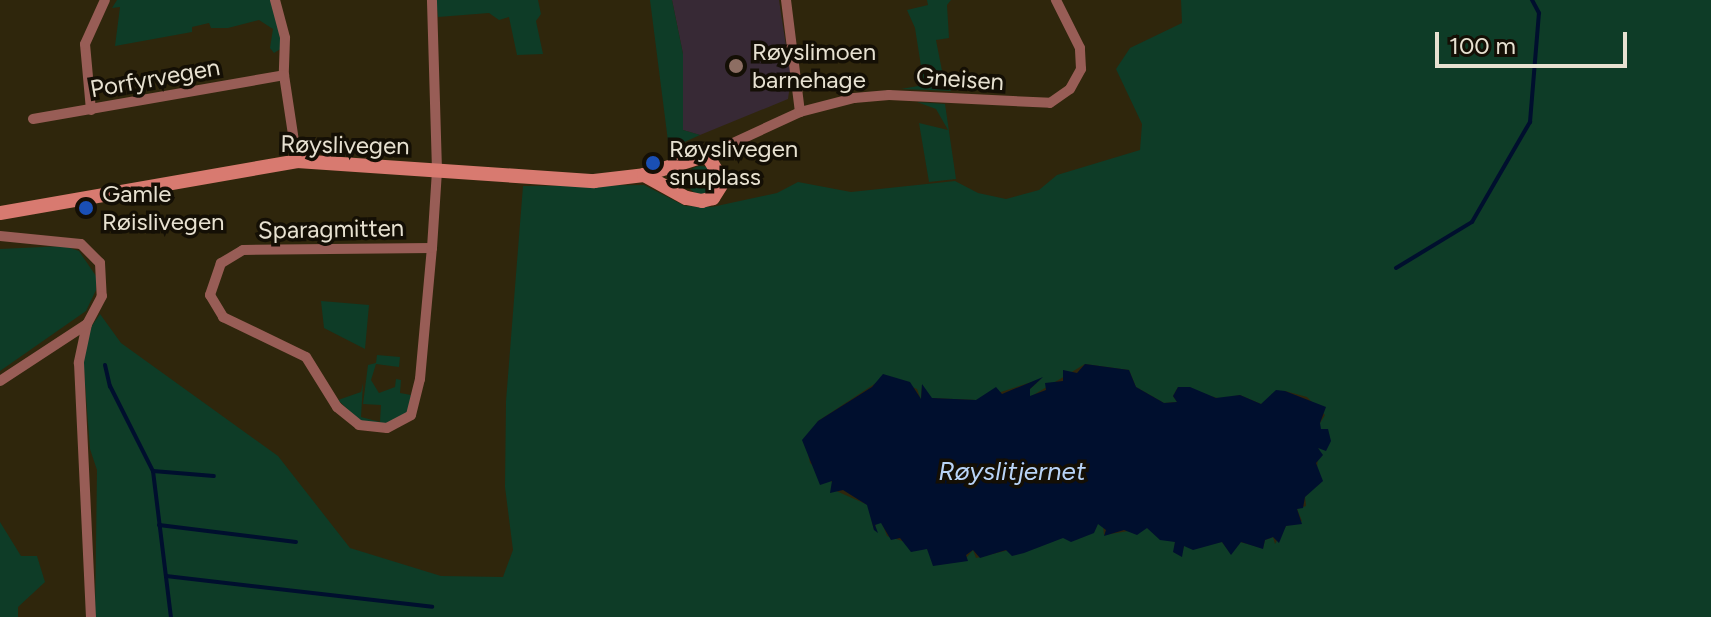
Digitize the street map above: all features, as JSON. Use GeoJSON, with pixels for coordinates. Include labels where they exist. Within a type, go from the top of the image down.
{"type":"FeatureCollection","features":[{"type":"Feature","properties":{"kind":"street"},"geometry":{"type":"LineString","coordinates":[[91,110],[85,44],[105,0]]}},
{"type":"Feature","properties":{"kind":"street"},"geometry":{"type":"LineString","coordinates":[[275,0],[285,38],[284,75],[297,161]]}},
{"type":"Feature","properties":{"kind":"street","name":"Sparagmitten"},"geometry":{"type":"LineString","coordinates":[[432,0],[437,170],[432,248],[415,406],[404,422],[387,428],[368,428],[346,416],[306,357],[223,317],[210,295],[221,263],[243,250],[432,248]]}},
{"type":"Feature","properties":{"kind":"street"},"geometry":{"type":"LineString","coordinates":[[786,0],[800,112]]}},
{"type":"Feature","properties":{"kind":"street","name":"Gneisen"},"geometry":{"type":"LineString","coordinates":[[707,155],[800,112],[889,95],[1050,103],[1070,89],[1081,69],[1080,48],[1056,0]]}},
{"type":"Feature","properties":{"kind":"street","name":"Porfyrvegen"},"geometry":{"type":"LineString","coordinates":[[33,119],[284,75]]}},
{"type":"Feature","properties":{"kind":"street"},"geometry":{"type":"LineString","coordinates":[[644,175],[686,198],[713,198],[723,182],[707,155]]}},
{"type":"Feature","properties":{"kind":"street","name":"Røyslivegen"},"geometry":{"type":"LineString","coordinates":[[0,213],[297,161],[594,181],[644,175],[707,155]]}},
{"type":"Feature","properties":{"kind":"street"},"geometry":{"type":"LineString","coordinates":[[0,236],[66,240],[93,253],[104,286],[87,324],[79,363],[91,617]]}},
{"type":"Feature","properties":{"kind":"street"},"geometry":{"type":"LineString","coordinates":[[0,381],[87,324]]}},
{"type":"Feature","properties":{"kind":"shaded area","name":"Røyslimoen barnehage"},"geometry":{"type":"Polygon","coordinates":[[[672,0],[779,0],[791,78],[788,99],[700,135],[683,130],[683,54],[672,0]]]}},
{"type":"Feature","properties":{"kind":"green space"},"geometry":{"type":"Polygon","coordinates":[[[117,0],[273,0],[282,48],[274,53],[270,48],[273,29],[259,20],[228,28],[211,28],[209,23],[192,27],[192,32],[115,46],[120,7],[112,8],[117,0]]]}},
{"type":"Feature","properties":{"kind":"green space"},"geometry":{"type":"Polygon","coordinates":[[[436,0],[538,0],[541,14],[536,21],[543,54],[517,55],[509,17],[499,20],[489,13],[438,17],[436,0]]]}},
{"type":"Feature","properties":{"kind":"green space"},"geometry":{"type":"Polygon","coordinates":[[[650,0],[672,0],[683,54],[683,130],[700,135],[669,149],[650,0]]]}},
{"type":"Feature","properties":{"kind":"green space"},"geometry":{"type":"Polygon","coordinates":[[[927,0],[951,0],[947,5],[949,38],[936,40],[944,81],[951,91],[901,89],[924,85],[915,28],[907,10],[928,5],[927,0]]]}},
{"type":"Feature","properties":{"kind":"green space"},"geometry":{"type":"Polygon","coordinates":[[[1181,0],[1711,0],[1711,617],[95,617],[97,470],[90,449],[83,357],[89,330],[100,314],[121,343],[278,456],[350,548],[441,576],[503,577],[513,550],[505,487],[506,401],[523,186],[644,185],[685,206],[712,207],[777,193],[798,182],[851,192],[955,181],[978,193],[1006,199],[1039,190],[1057,175],[1140,150],[1142,124],[1116,69],[1130,48],[1182,23],[1181,0]],[[1085,364],[1030,397],[1030,389],[1041,379],[976,400],[931,398],[922,385],[921,400],[917,389],[902,383],[876,383],[818,421],[806,444],[810,463],[832,482],[834,490],[868,505],[874,530],[877,522],[882,523],[887,536],[927,549],[933,558],[967,557],[973,550],[976,558],[1063,537],[1076,540],[1097,524],[1103,524],[1104,535],[1147,528],[1175,542],[1174,552],[1181,556],[1184,546],[1222,542],[1231,554],[1240,542],[1263,548],[1265,540],[1273,537],[1275,544],[1286,526],[1302,521],[1297,509],[1306,506],[1305,497],[1316,485],[1320,423],[1325,415],[1307,397],[1285,391],[1261,404],[1240,395],[1221,399],[1178,387],[1173,396],[1177,402],[1164,403],[1136,387],[1129,370],[1085,364]]]}},
{"type":"Feature","properties":{"kind":"green space"},"geometry":{"type":"Polygon","coordinates":[[[917,102],[945,104],[956,179],[929,182],[919,123],[948,130],[936,109],[917,102]]]}},
{"type":"Feature","properties":{"kind":"green space"},"geometry":{"type":"Polygon","coordinates":[[[701,166],[711,170],[715,180],[711,190],[701,194],[691,190],[687,180],[691,170],[701,166]]]}},
{"type":"Feature","properties":{"kind":"green space"},"geometry":{"type":"Polygon","coordinates":[[[64,246],[79,251],[96,276],[96,290],[86,311],[0,371],[0,249],[64,246]]]}},
{"type":"Feature","properties":{"kind":"green space"},"geometry":{"type":"Polygon","coordinates":[[[321,301],[369,305],[365,349],[324,328],[321,301]]]}},
{"type":"Feature","properties":{"kind":"green space"},"geometry":{"type":"Polygon","coordinates":[[[377,355],[400,357],[399,367],[376,364],[371,380],[379,393],[395,387],[396,379],[401,380],[400,393],[411,395],[417,373],[408,413],[380,426],[361,422],[338,400],[361,392],[363,383],[361,417],[380,422],[381,405],[363,404],[368,365],[376,363],[377,355]]]}},
{"type":"Feature","properties":{"kind":"green space"},"geometry":{"type":"Polygon","coordinates":[[[0,522],[21,556],[37,556],[45,582],[18,607],[18,617],[0,617],[0,522]]]}},
{"type":"Feature","properties":{"kind":"water","name":"Røyslitjernet"},"geometry":{"type":"Polygon","coordinates":[[[1085,364],[1129,370],[1136,387],[1164,403],[1177,402],[1173,396],[1178,387],[1190,387],[1216,398],[1240,395],[1261,404],[1276,390],[1285,391],[1326,407],[1320,423],[1321,429],[1328,429],[1331,441],[1326,451],[1318,448],[1323,455],[1316,463],[1323,481],[1305,497],[1303,508],[1297,509],[1302,524],[1286,526],[1279,543],[1273,537],[1265,540],[1263,549],[1241,542],[1231,555],[1222,542],[1193,550],[1184,546],[1182,557],[1173,552],[1175,542],[1160,540],[1147,528],[1137,535],[1124,530],[1104,536],[1106,530],[1098,524],[1094,533],[1071,542],[1063,538],[1012,556],[1006,550],[980,558],[973,550],[966,555],[968,561],[933,566],[927,549],[911,552],[900,538],[891,540],[881,523],[875,525],[878,533],[874,530],[867,505],[843,490],[830,493],[832,481],[820,485],[802,440],[818,421],[872,387],[883,374],[910,382],[921,399],[922,384],[932,398],[976,400],[996,387],[1002,394],[1043,377],[1030,389],[1030,396],[1046,390],[1045,383],[1063,381],[1063,370],[1077,373],[1085,364]]]}},
{"type":"Feature","properties":{"kind":"waterway"},"geometry":{"type":"LineString","coordinates":[[1396,268],[1472,222],[1530,122],[1539,13],[1532,0]]}},
{"type":"Feature","properties":{"kind":"waterway"},"geometry":{"type":"LineString","coordinates":[[105,365],[110,386],[153,471],[171,617]]}},
{"type":"Feature","properties":{"kind":"waterway"},"geometry":{"type":"LineString","coordinates":[[153,471],[214,476]]}},
{"type":"Feature","properties":{"kind":"waterway"},"geometry":{"type":"LineString","coordinates":[[159,525],[296,542]]}},
{"type":"Feature","properties":{"kind":"waterway"},"geometry":{"type":"LineString","coordinates":[[166,576],[432,607]]}},
{"type":"Feature","properties":{"kind":"place","name":"Røyslimoen barnehage"},"geometry":{"type":"Point","coordinates":[736,66]}},
{"type":"Feature","properties":{"kind":"place","name":"Røyslivegen snuplass"},"geometry":{"type":"Point","coordinates":[653,163]}},
{"type":"Feature","properties":{"kind":"place","name":"Gamle Røislivegen"},"geometry":{"type":"Point","coordinates":[86,208]}}]}
